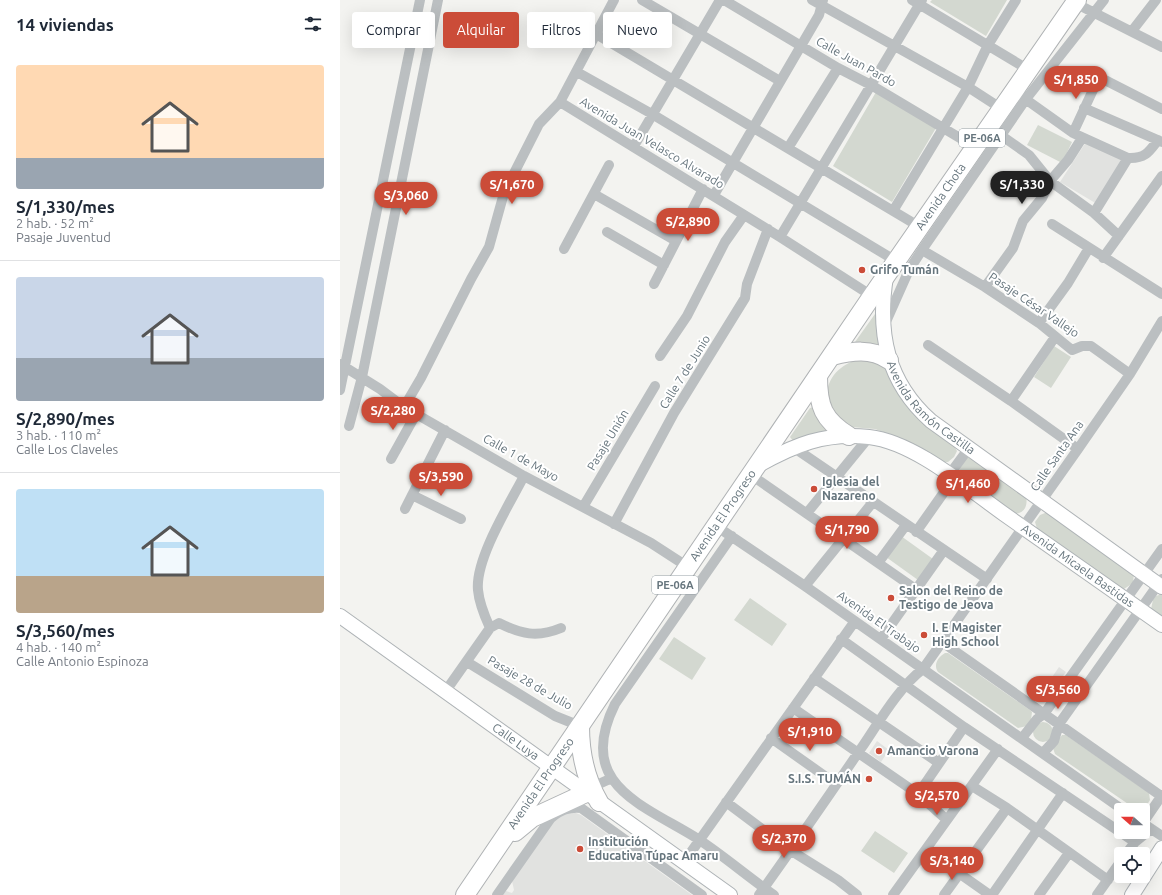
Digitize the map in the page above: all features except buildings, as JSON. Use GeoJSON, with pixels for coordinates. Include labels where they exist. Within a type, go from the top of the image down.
{"type":"FeatureCollection","features":[{"type":"Feature","properties":{"kind":"highway","name":"Avenida Chota"},"geometry":{"type":"LineString","coordinates":[[892,268],[1002,109],[1020,96],[1029,70],[1074,1]]}},
{"type":"Feature","properties":{"kind":"highway","name":"Avenida El Progreso"},"geometry":{"type":"LineString","coordinates":[[465,895],[892,268]]}},
{"type":"Feature","properties":{"kind":"highway"},"geometry":{"type":"LineString","coordinates":[[832,356],[860,351],[882,355],[889,360]]}},
{"type":"Feature","properties":{"kind":"highway"},"geometry":{"type":"LineString","coordinates":[[818,376],[820,402],[823,412],[836,428],[849,436]]}},
{"type":"Feature","properties":{"kind":"highway"},"geometry":{"type":"LineString","coordinates":[[498,847],[532,818],[592,794],[586,775],[580,746],[580,726]]}},
{"type":"Feature","properties":{"kind":"main road","name":"Avenida Ramón Castilla"},"geometry":{"type":"LineString","coordinates":[[892,268],[884,295],[884,326],[889,360],[906,395],[917,409],[931,421],[1144,574],[1161,583]]}},
{"type":"Feature","properties":{"kind":"main road","name":"Avenida Micaela Bastidas"},"geometry":{"type":"LineString","coordinates":[[753,471],[793,447],[819,439],[849,436],[869,437],[905,447],[951,477],[1162,625]]}},
{"type":"Feature","properties":{"kind":"main road","name":"Calle Luya"},"geometry":{"type":"LineString","coordinates":[[340,616],[551,768],[592,794],[730,895]]}},
{"type":"Feature","properties":{"kind":"main road"},"geometry":{"type":"LineString","coordinates":[[1132,895],[1161,850]]}},
{"type":"Feature","properties":{"kind":"street"},"geometry":{"type":"LineString","coordinates":[[340,390],[342,365],[420,0]]}},
{"type":"Feature","properties":{"kind":"street"},"geometry":{"type":"LineString","coordinates":[[349,426],[362,377],[438,0]]}},
{"type":"Feature","properties":{"kind":"street"},"geometry":{"type":"LineString","coordinates":[[404,407],[421,378],[471,279],[489,247],[504,193],[539,124],[560,102],[614,0]]}},
{"type":"Feature","properties":{"kind":"street"},"geometry":{"type":"LineString","coordinates":[[642,0],[780,81]]}},
{"type":"Feature","properties":{"kind":"street"},"geometry":{"type":"LineString","coordinates":[[634,146],[720,0]]}},
{"type":"Feature","properties":{"kind":"street","name":"Calle Juan Pardo"},"geometry":{"type":"LineString","coordinates":[[724,0],[800,46],[871,85],[975,147]]}},
{"type":"Feature","properties":{"kind":"street"},"geometry":{"type":"LineString","coordinates":[[812,0],[823,3],[894,46],[968,87],[1002,109]]}},
{"type":"Feature","properties":{"kind":"street"},"geometry":{"type":"LineString","coordinates":[[893,211],[968,87],[988,45],[1016,0]]}},
{"type":"Feature","properties":{"kind":"street"},"geometry":{"type":"LineString","coordinates":[[884,326],[909,270],[1002,136],[1020,96],[1104,0]]}},
{"type":"Feature","properties":{"kind":"street"},"geometry":{"type":"LineString","coordinates":[[1132,31],[1156,0]]}},
{"type":"Feature","properties":{"kind":"street"},"geometry":{"type":"LineString","coordinates":[[780,236],[894,46],[918,1],[1029,70]]}},
{"type":"Feature","properties":{"kind":"street"},"geometry":{"type":"LineString","coordinates":[[1074,1],[1162,47]]}},
{"type":"Feature","properties":{"kind":"street"},"geometry":{"type":"LineString","coordinates":[[714,195],[800,46],[823,3]]}},
{"type":"Feature","properties":{"kind":"street"},"geometry":{"type":"LineString","coordinates":[[596,34],[920,228]]}},
{"type":"Feature","properties":{"kind":"street"},"geometry":{"type":"LineString","coordinates":[[788,148],[838,68]]}},
{"type":"Feature","properties":{"kind":"street"},"geometry":{"type":"LineString","coordinates":[[577,72],[652,114],[800,203],[892,268]]}},
{"type":"Feature","properties":{"kind":"street"},"geometry":{"type":"LineString","coordinates":[[985,287],[1013,248],[1023,221],[1042,198],[1050,181],[1068,160],[1078,136],[1084,108],[1099,77],[1162,109]]}},
{"type":"Feature","properties":{"kind":"street"},"geometry":{"type":"LineString","coordinates":[[1020,96],[1078,136],[1128,158],[1138,159],[1148,153],[1160,141],[1084,108]]}},
{"type":"Feature","properties":{"kind":"street","name":"Avenida Juan Velasco Alvarado"},"geometry":{"type":"LineString","coordinates":[[560,102],[780,236],[872,296]]}},
{"type":"Feature","properties":{"kind":"street"},"geometry":{"type":"LineString","coordinates":[[1002,136],[1029,155],[1050,181],[1094,213],[1119,236]]}},
{"type":"Feature","properties":{"kind":"street"},"geometry":{"type":"LineString","coordinates":[[1094,213],[1128,158]]}},
{"type":"Feature","properties":{"kind":"street"},"geometry":{"type":"LineString","coordinates":[[564,249],[609,166]]}},
{"type":"Feature","properties":{"kind":"street"},"geometry":{"type":"LineString","coordinates":[[1104,258],[1162,176]]}},
{"type":"Feature","properties":{"kind":"street"},"geometry":{"type":"LineString","coordinates":[[654,284],[703,189]]}},
{"type":"Feature","properties":{"kind":"street"},"geometry":{"type":"LineString","coordinates":[[594,194],[676,241]]}},
{"type":"Feature","properties":{"kind":"street"},"geometry":{"type":"LineString","coordinates":[[660,356],[687,316],[725,242],[744,215]]}},
{"type":"Feature","properties":{"kind":"street"},"geometry":{"type":"LineString","coordinates":[[1052,224],[1162,294]]}},
{"type":"Feature","properties":{"kind":"street","name":"Calle 7 de Junio"},"geometry":{"type":"LineString","coordinates":[[614,524],[674,413],[745,298],[747,284],[768,229]]}},
{"type":"Feature","properties":{"kind":"street"},"geometry":{"type":"LineString","coordinates":[[607,232],[664,265]]}},
{"type":"Feature","properties":{"kind":"street"},"geometry":{"type":"LineString","coordinates":[[1039,323],[1068,283],[1089,248]]}},
{"type":"Feature","properties":{"kind":"street","name":"Pasaje César Vallejo"},"geometry":{"type":"LineString","coordinates":[[922,250],[985,287],[1039,323],[1072,350],[1082,346],[1091,346],[1130,374]]}},
{"type":"Feature","properties":{"kind":"street","name":"Calle Santa Ana"},"geometry":{"type":"LineString","coordinates":[[762,892],[879,722],[906,685],[923,668],[942,642],[1159,335],[1162,321]]}},
{"type":"Feature","properties":{"kind":"street"},"geometry":{"type":"LineString","coordinates":[[1011,401],[1055,337]]}},
{"type":"Feature","properties":{"kind":"street"},"geometry":{"type":"LineString","coordinates":[[928,345],[1011,401],[1078,449]]}},
{"type":"Feature","properties":{"kind":"street","name":"Calle 1 de Mayo"},"geometry":{"type":"LineString","coordinates":[[342,365],[416,414],[524,476],[651,543],[688,566]]}},
{"type":"Feature","properties":{"kind":"street","name":"Pasaje Unión"},"geometry":{"type":"LineString","coordinates":[[583,507],[654,386]]}},
{"type":"Feature","properties":{"kind":"street"},"geometry":{"type":"LineString","coordinates":[[391,458],[416,414]]}},
{"type":"Feature","properties":{"kind":"street"},"geometry":{"type":"LineString","coordinates":[[405,509],[445,430]]}},
{"type":"Feature","properties":{"kind":"street"},"geometry":{"type":"LineString","coordinates":[[807,513],[869,437]]}},
{"type":"Feature","properties":{"kind":"street"},"geometry":{"type":"LineString","coordinates":[[793,447],[987,579]]}},
{"type":"Feature","properties":{"kind":"street"},"geometry":{"type":"LineString","coordinates":[[916,532],[969,448]]}},
{"type":"Feature","properties":{"kind":"street"},"geometry":{"type":"LineString","coordinates":[[753,471],[841,539],[917,590]]}},
{"type":"Feature","properties":{"kind":"street"},"geometry":{"type":"LineString","coordinates":[[490,628],[485,617],[478,590],[479,576],[495,532],[524,476]]}},
{"type":"Feature","properties":{"kind":"street"},"geometry":{"type":"LineString","coordinates":[[412,495],[461,519]]}},
{"type":"Feature","properties":{"kind":"street"},"geometry":{"type":"LineString","coordinates":[[805,586],[841,539],[873,502]]}},
{"type":"Feature","properties":{"kind":"street"},"geometry":{"type":"LineString","coordinates":[[878,563],[906,525]]}},
{"type":"Feature","properties":{"kind":"street","name":"Avenida El Trabajo"},"geometry":{"type":"LineString","coordinates":[[716,526],[923,668],[1114,803]]}},
{"type":"Feature","properties":{"kind":"street"},"geometry":{"type":"LineString","coordinates":[[732,536],[612,711],[602,740],[603,753],[612,778],[625,795],[699,840],[762,892],[774,895]]}},
{"type":"Feature","properties":{"kind":"street"},"geometry":{"type":"LineString","coordinates":[[1022,738],[1037,719],[1044,714],[1162,549]]}},
{"type":"Feature","properties":{"kind":"street"},"geometry":{"type":"LineString","coordinates":[[881,639],[944,550]]}},
{"type":"Feature","properties":{"kind":"street"},"geometry":{"type":"LineString","coordinates":[[1043,753],[1054,741],[1059,724],[1161,583]]}},
{"type":"Feature","properties":{"kind":"street"},"geometry":{"type":"LineString","coordinates":[[684,862],[855,621]]}},
{"type":"Feature","properties":{"kind":"street"},"geometry":{"type":"LineString","coordinates":[[445,692],[490,628],[499,623],[522,632],[541,634],[561,628]]}},
{"type":"Feature","properties":{"kind":"street"},"geometry":{"type":"LineString","coordinates":[[841,639],[964,727],[1135,842]]}},
{"type":"Feature","properties":{"kind":"street"},"geometry":{"type":"LineString","coordinates":[[942,642],[1162,796],[1150,818]]}},
{"type":"Feature","properties":{"kind":"street","name":"Pasaje 28 de Julio"},"geometry":{"type":"LineString","coordinates":[[467,662],[555,716],[580,726]]}},
{"type":"Feature","properties":{"kind":"street"},"geometry":{"type":"LineString","coordinates":[[814,678],[939,763]]}},
{"type":"Feature","properties":{"kind":"street"},"geometry":{"type":"LineString","coordinates":[[793,708],[918,794],[947,820]]}},
{"type":"Feature","properties":{"kind":"street"},"geometry":{"type":"LineString","coordinates":[[918,794],[964,727]]}},
{"type":"Feature","properties":{"kind":"street"},"geometry":{"type":"LineString","coordinates":[[771,738],[836,784]]}},
{"type":"Feature","properties":{"kind":"street"},"geometry":{"type":"LineString","coordinates":[[893,895],[998,749]]}},
{"type":"Feature","properties":{"kind":"street"},"geometry":{"type":"LineString","coordinates":[[592,794],[612,778]]}},
{"type":"Feature","properties":{"kind":"street"},"geometry":{"type":"LineString","coordinates":[[972,786],[1007,808],[1108,880]]}},
{"type":"Feature","properties":{"kind":"street"},"geometry":{"type":"LineString","coordinates":[[926,850],[991,895],[1063,793]]}},
{"type":"Feature","properties":{"kind":"street"},"geometry":{"type":"LineString","coordinates":[[726,802],[790,850],[838,880],[851,893]]}},
{"type":"Feature","properties":{"kind":"street"},"geometry":{"type":"LineString","coordinates":[[497,895],[551,818],[558,812],[570,807],[581,808],[702,895]]}},
{"type":"Feature","properties":{"kind":"street"},"geometry":{"type":"LineString","coordinates":[[944,895],[1007,808]]}},
{"type":"Feature","properties":{"kind":"street"},"geometry":{"type":"LineString","coordinates":[[1150,828],[1162,836]]}},
{"type":"Feature","properties":{"kind":"street"},"geometry":{"type":"LineString","coordinates":[[1131,847],[1137,839]]}},
{"type":"Feature","properties":{"kind":"street"},"geometry":{"type":"LineString","coordinates":[[1039,895],[1069,853]]}},
{"type":"Feature","properties":{"kind":"street"},"geometry":{"type":"LineString","coordinates":[[1097,895],[1114,871]]}},
{"type":"Feature","properties":{"kind":"shaded area"},"geometry":{"type":"Polygon","coordinates":[[[932,0],[1007,0],[986,36],[930,2],[932,0]]]}},
{"type":"Feature","properties":{"kind":"shaded area"},"geometry":{"type":"Polygon","coordinates":[[[876,92],[936,128],[892,202],[833,166],[876,92]]]}},
{"type":"Feature","properties":{"kind":"shaded area"},"geometry":{"type":"Polygon","coordinates":[[[1038,125],[1072,142],[1062,163],[1027,145],[1038,125]]]}},
{"type":"Feature","properties":{"kind":"shaded area"},"geometry":{"type":"Polygon","coordinates":[[[1086,142],[1123,160],[1097,204],[1060,182],[1086,142]]]}},
{"type":"Feature","properties":{"kind":"shaded area"},"geometry":{"type":"Polygon","coordinates":[[[875,314],[879,315],[881,347],[855,346],[855,342],[875,314]]]}},
{"type":"Feature","properties":{"kind":"shaded area"},"geometry":{"type":"Polygon","coordinates":[[[1054,346],[1071,357],[1051,388],[1034,377],[1054,346]]]}},
{"type":"Feature","properties":{"kind":"shaded area"},"geometry":{"type":"Polygon","coordinates":[[[865,358],[883,365],[953,444],[957,451],[954,457],[948,462],[941,462],[905,440],[875,429],[851,427],[830,412],[827,391],[832,378],[846,364],[865,358]]]}},
{"type":"Feature","properties":{"kind":"shaded area"},"geometry":{"type":"Polygon","coordinates":[[[815,407],[826,431],[794,442],[790,437],[810,408],[815,407]]]}},
{"type":"Feature","properties":{"kind":"shaded area"},"geometry":{"type":"Polygon","coordinates":[[[967,458],[972,458],[1026,496],[1027,503],[1023,511],[1014,514],[960,477],[959,467],[967,458]]]}},
{"type":"Feature","properties":{"kind":"shaded area"},"geometry":{"type":"Polygon","coordinates":[[[1050,513],[1134,573],[1133,583],[1124,589],[1117,589],[1038,532],[1035,522],[1040,515],[1050,513]]]}},
{"type":"Feature","properties":{"kind":"shaded area"},"geometry":{"type":"Polygon","coordinates":[[[901,536],[933,559],[918,580],[886,557],[901,536]]]}},
{"type":"Feature","properties":{"kind":"shaded area"},"geometry":{"type":"Polygon","coordinates":[[[1162,594],[1162,619],[1151,609],[1153,600],[1156,596],[1162,594]]]}},
{"type":"Feature","properties":{"kind":"shaded area"},"geometry":{"type":"Polygon","coordinates":[[[750,598],[787,624],[772,646],[734,620],[750,598]]]}},
{"type":"Feature","properties":{"kind":"shaded area"},"geometry":{"type":"Polygon","coordinates":[[[674,637],[706,658],[692,680],[659,659],[674,637]]]}},
{"type":"Feature","properties":{"kind":"shaded area"},"geometry":{"type":"Polygon","coordinates":[[[945,653],[948,653],[1030,710],[1032,712],[1031,720],[1027,726],[1018,728],[938,672],[936,667],[937,661],[945,653]]]}},
{"type":"Feature","properties":{"kind":"shaded area"},"geometry":{"type":"Polygon","coordinates":[[[1059,667],[1066,672],[1054,688],[1048,683],[1059,667]]]}},
{"type":"Feature","properties":{"kind":"shaded area"},"geometry":{"type":"Polygon","coordinates":[[[1043,722],[1050,725],[1053,732],[1050,739],[1043,742],[1036,739],[1033,732],[1036,725],[1043,722]]]}},
{"type":"Feature","properties":{"kind":"shaded area"},"geometry":{"type":"Polygon","coordinates":[[[1062,735],[1066,735],[1149,793],[1150,800],[1148,803],[1127,803],[1055,754],[1053,748],[1062,735]]]}},
{"type":"Feature","properties":{"kind":"shaded area","name":"Amancio Varona"},"geometry":{"type":"Polygon","coordinates":[[[877,741],[889,750],[881,762],[869,753],[877,741]]]}},
{"type":"Feature","properties":{"kind":"shaded area","name":"Institución Educativa Túpac Amaru"},"geometry":{"type":"Polygon","coordinates":[[[571,811],[581,815],[692,895],[501,895],[506,891],[512,893],[514,890],[512,881],[555,816],[571,811]]]}},
{"type":"Feature","properties":{"kind":"shaded area"},"geometry":{"type":"Polygon","coordinates":[[[875,831],[908,853],[894,873],[861,851],[875,831]]]}},
{"type":"Feature","properties":{"kind":"place","name":"Grifo Tumán"},"geometry":{"type":"Point","coordinates":[862,270]}},
{"type":"Feature","properties":{"kind":"place","name":"Iglesia del Nazareno"},"geometry":{"type":"Point","coordinates":[814,489]}},
{"type":"Feature","properties":{"kind":"place","name":"Salon del Reino de Testigo de Jeova"},"geometry":{"type":"Point","coordinates":[891,598]}},
{"type":"Feature","properties":{"kind":"place","name":"I. E Magister High School"},"geometry":{"type":"Point","coordinates":[924,635]}},
{"type":"Feature","properties":{"kind":"place","name":"Amancio Varona"},"geometry":{"type":"Point","coordinates":[879,751]}},
{"type":"Feature","properties":{"kind":"place","name":"S.I.S. TUMÁN"},"geometry":{"type":"Point","coordinates":[869,779]}},
{"type":"Feature","properties":{"kind":"place","name":"Institución Educativa Túpac Amaru"},"geometry":{"type":"Point","coordinates":[580,849]}}]}
